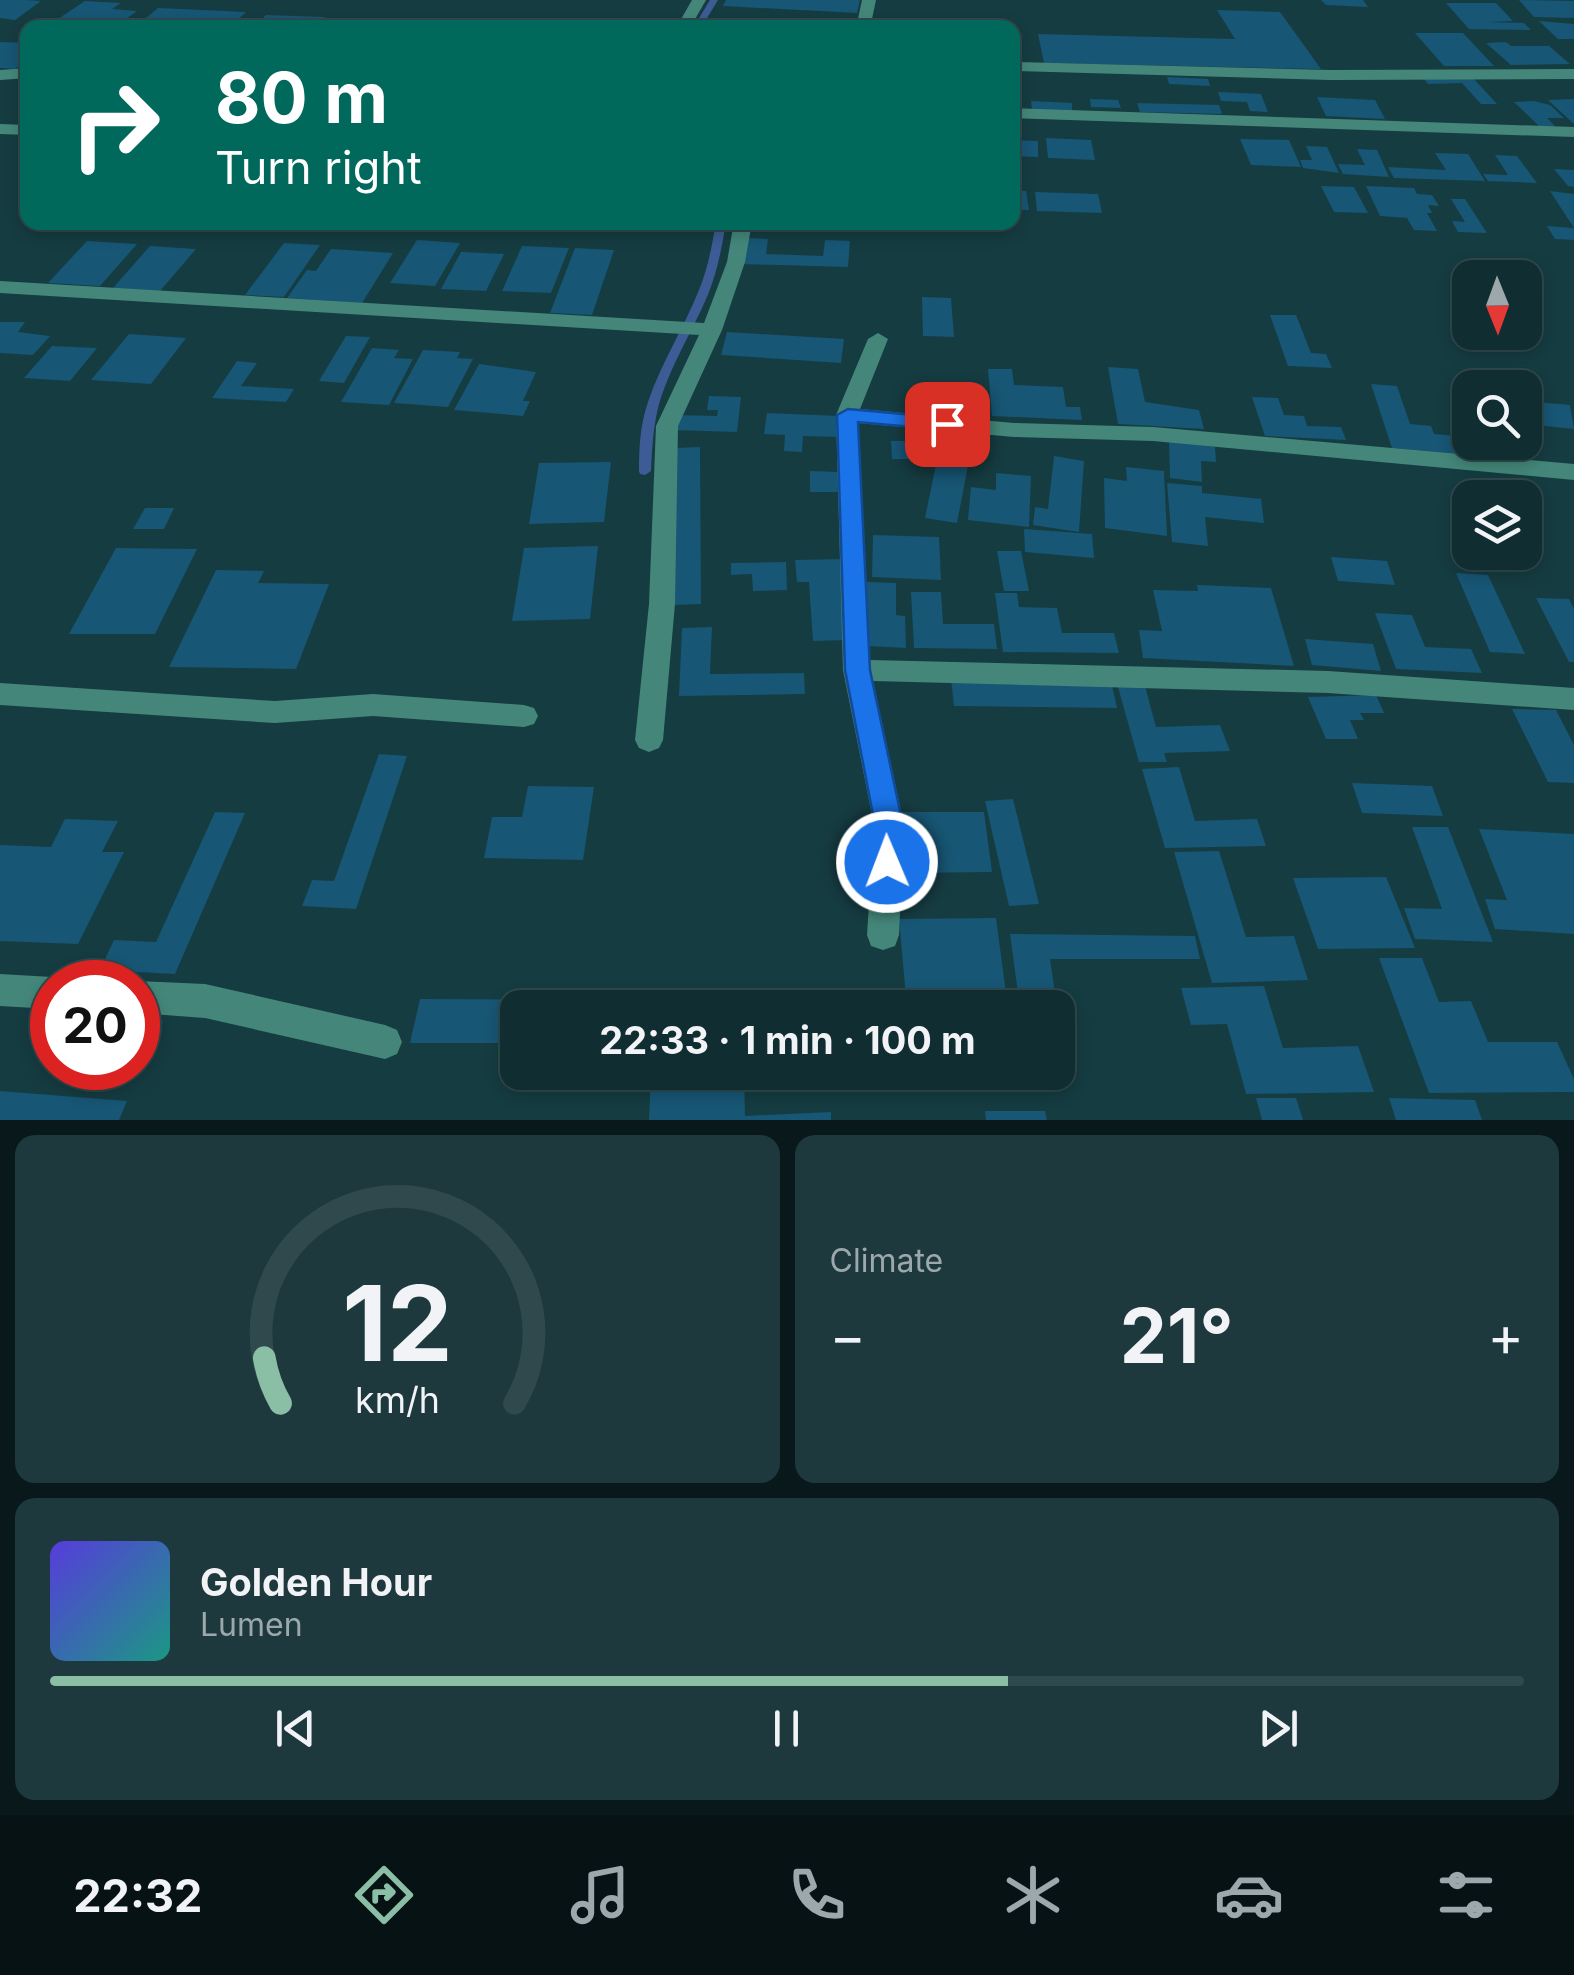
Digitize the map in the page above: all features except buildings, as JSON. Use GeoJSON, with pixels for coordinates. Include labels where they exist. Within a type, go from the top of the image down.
{"type":"FeatureCollection","features":[{"type":"Feature","properties":{"kind":"street"},"geometry":{"type":"LineString","coordinates":[[1020,66],[1330,76],[1574,74]]}},
{"type":"Feature","properties":{"kind":"street"},"geometry":{"type":"LineString","coordinates":[[1020,113],[1574,132]]}},
{"type":"Feature","properties":{"kind":"street"},"geometry":{"type":"LineString","coordinates":[[649,740],[662,604],[667,426],[712,330],[736,262],[742,230]]}},
{"type":"Feature","properties":{"kind":"street"},"geometry":{"type":"LineString","coordinates":[[0,286],[712,330]]}},
{"type":"Feature","properties":{"kind":"street"},"geometry":{"type":"LineString","coordinates":[[878,339],[848,415],[857,670],[889,825],[883,935]]}},
{"type":"Feature","properties":{"kind":"street"},"geometry":{"type":"LineString","coordinates":[[848,415],[1014,430],[1153,434],[1574,472]]}},
{"type":"Feature","properties":{"kind":"street"},"geometry":{"type":"LineString","coordinates":[[857,670],[1328,682],[1574,700]]}},
{"type":"Feature","properties":{"kind":"street"},"geometry":{"type":"LineString","coordinates":[[0,694],[275,712],[373,706],[524,716]]}},
{"type":"Feature","properties":{"kind":"street"},"geometry":{"type":"LineString","coordinates":[[0,990],[30,992]]}},
{"type":"Feature","properties":{"kind":"street"},"geometry":{"type":"LineString","coordinates":[[160,998],[205,1000],[385,1042]]}},
{"type":"Feature","properties":{"kind":"waterway"},"geometry":{"type":"LineString","coordinates":[[702,20],[714,0]]}},
{"type":"Feature","properties":{"kind":"waterway"},"geometry":{"type":"LineString","coordinates":[[645,471],[646,437],[653,405],[705,288],[720,230]]}},
{"type":"Feature","properties":{"kind":"route"},"geometry":{"type":"LineString","coordinates":[[887,862],[889,825],[857,670],[848,415],[947,424]]}}]}
